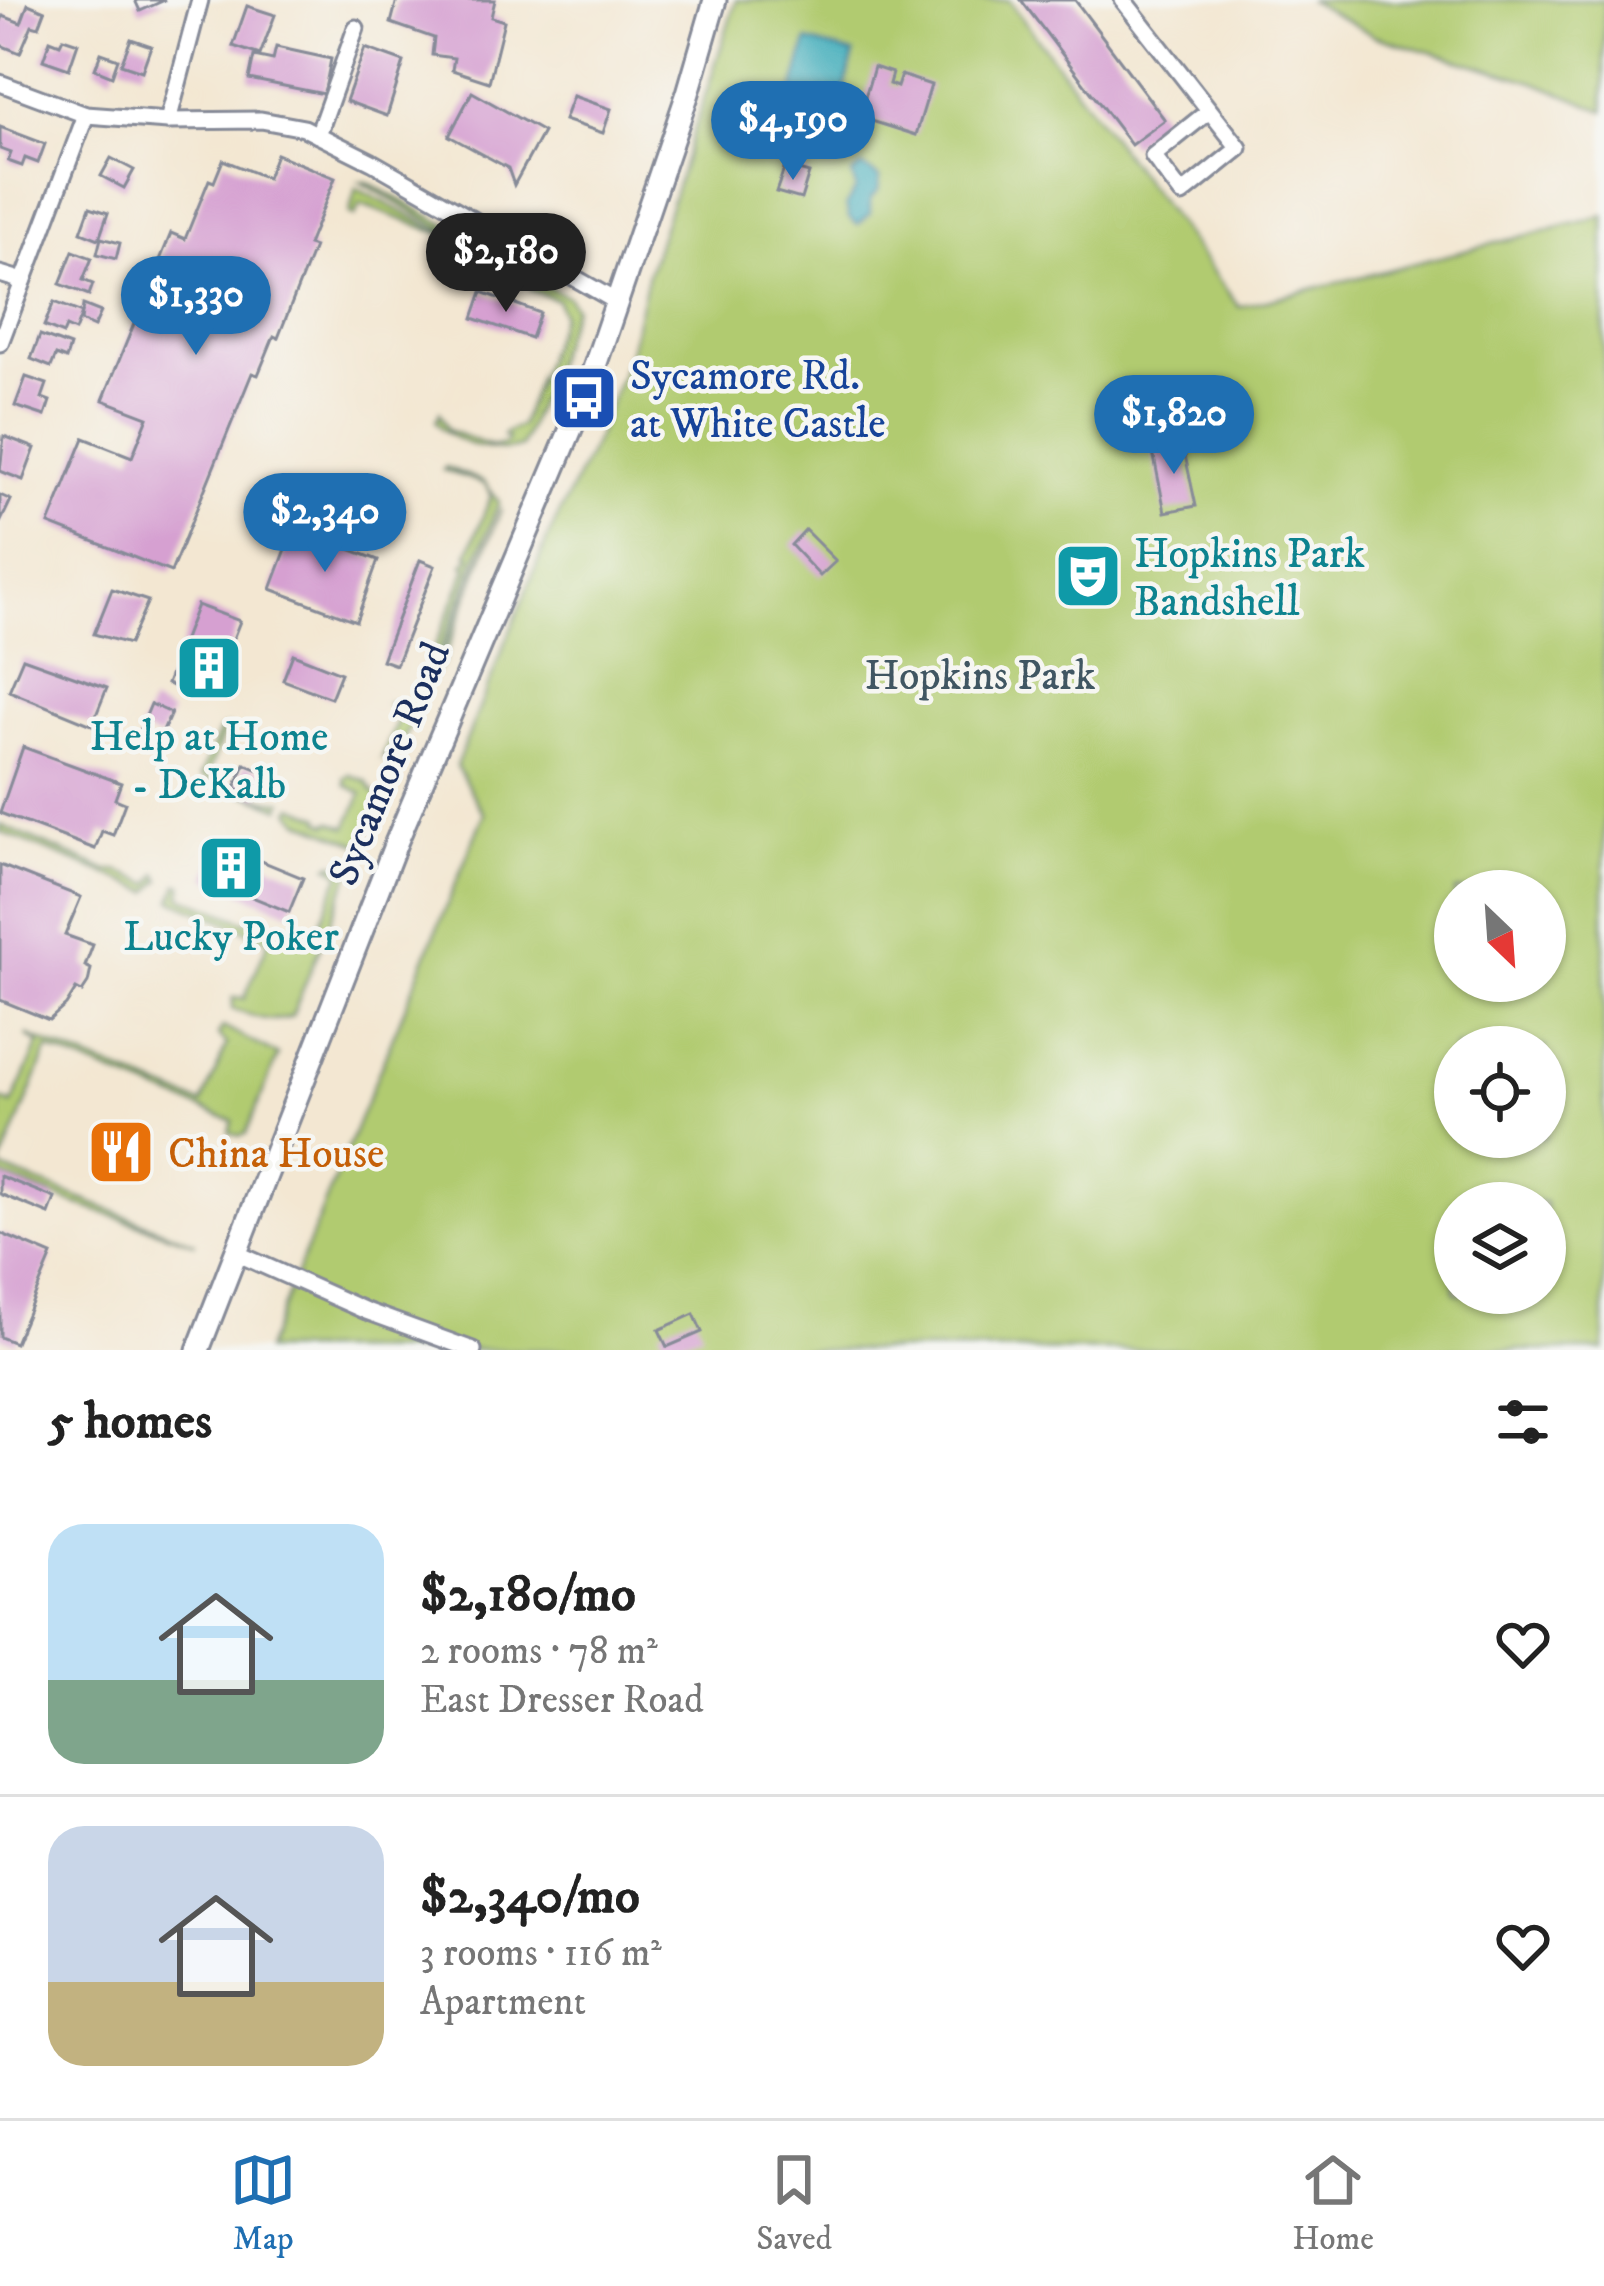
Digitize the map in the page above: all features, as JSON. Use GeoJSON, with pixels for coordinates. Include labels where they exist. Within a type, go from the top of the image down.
{"type":"FeatureCollection","features":[{"type":"Feature","properties":{"kind":"main road","name":"Sycamore Road"},"geometry":{"type":"LineString","coordinates":[[198,1350],[396,843],[584,398],[715,0]]}},
{"type":"Feature","properties":{"kind":"street"},"geometry":{"type":"LineString","coordinates":[[168,121],[200,0]]}},
{"type":"Feature","properties":{"kind":"street"},"geometry":{"type":"LineString","coordinates":[[1123,0],[1239,148],[1182,194],[1153,156],[1209,111]]}},
{"type":"Feature","properties":{"kind":"street"},"geometry":{"type":"LineString","coordinates":[[318,135],[356,28]]}},
{"type":"Feature","properties":{"kind":"street"},"geometry":{"type":"LineString","coordinates":[[0,83],[86,115],[168,121],[261,120],[304,128],[617,302]]}},
{"type":"Feature","properties":{"kind":"street"},"geometry":{"type":"LineString","coordinates":[[0,343],[86,115]]}},
{"type":"Feature","properties":{"kind":"street"},"geometry":{"type":"LineString","coordinates":[[0,274],[23,281]]}},
{"type":"Feature","properties":{"kind":"street"},"geometry":{"type":"LineString","coordinates":[[236,1253],[366,1311],[473,1350]]}},
{"type":"Feature","properties":{"kind":"green space","name":"Hopkins Park"},"geometry":{"type":"Polygon","coordinates":[[[736,0],[1009,0],[1239,307],[1604,216],[1604,1350],[265,1350],[484,814],[456,766],[630,350],[648,273],[736,0]]]}},
{"type":"Feature","properties":{"kind":"green space"},"geometry":{"type":"Polygon","coordinates":[[[1308,0],[1604,0],[1604,111],[1534,82],[1375,36],[1308,0]]]}},
{"type":"Feature","properties":{"kind":"green space"},"geometry":{"type":"Polygon","coordinates":[[[361,182],[367,182],[456,230],[453,235],[361,182]]]}},
{"type":"Feature","properties":{"kind":"green space"},"geometry":{"type":"Polygon","coordinates":[[[356,188],[447,236],[360,204],[355,216],[349,214],[356,188]]]}},
{"type":"Feature","properties":{"kind":"green space"},"geometry":{"type":"Polygon","coordinates":[[[483,256],[568,297],[574,307],[521,447],[511,449],[487,449],[462,441],[436,421],[440,413],[448,430],[492,447],[505,444],[505,433],[520,426],[562,314],[557,300],[531,290],[530,281],[491,266],[484,271],[483,256]]]}},
{"type":"Feature","properties":{"kind":"green space"},"geometry":{"type":"Polygon","coordinates":[[[446,467],[484,482],[499,502],[425,679],[491,496],[485,484],[443,470],[446,467]]]}},
{"type":"Feature","properties":{"kind":"green space"},"geometry":{"type":"Polygon","coordinates":[[[501,509],[443,662],[432,678],[437,665],[501,509]]]}},
{"type":"Feature","properties":{"kind":"green space"},"geometry":{"type":"Polygon","coordinates":[[[396,701],[414,715],[400,749],[382,758],[400,714],[388,704],[396,701]]]}},
{"type":"Feature","properties":{"kind":"green space"},"geometry":{"type":"Polygon","coordinates":[[[226,727],[208,775],[258,798],[283,802],[281,808],[200,777],[219,731],[226,727]]]}},
{"type":"Feature","properties":{"kind":"green space"},"geometry":{"type":"Polygon","coordinates":[[[350,775],[366,781],[380,800],[363,843],[358,844],[300,821],[291,811],[294,806],[321,821],[347,827],[362,794],[346,785],[350,775]]]}},
{"type":"Feature","properties":{"kind":"green space"},"geometry":{"type":"Polygon","coordinates":[[[0,825],[108,871],[151,884],[158,874],[161,880],[150,892],[0,832],[0,825]]]}},
{"type":"Feature","properties":{"kind":"green space"},"geometry":{"type":"Polygon","coordinates":[[[329,866],[348,867],[350,873],[292,1016],[269,1020],[232,1009],[233,998],[244,999],[269,940],[172,900],[178,884],[183,885],[181,896],[300,943],[305,932],[316,933],[341,873],[329,866]]]}},
{"type":"Feature","properties":{"kind":"green space"},"geometry":{"type":"Polygon","coordinates":[[[223,1027],[278,1055],[246,1134],[240,1136],[229,1132],[233,1121],[48,1049],[0,1168],[0,1099],[12,1104],[39,1044],[26,1035],[202,1104],[227,1044],[218,1035],[223,1027]]]}},
{"type":"Feature","properties":{"kind":"green space"},"geometry":{"type":"Polygon","coordinates":[[[0,1168],[196,1243],[75,1204],[0,1175],[0,1168]]]}},
{"type":"Feature","properties":{"kind":"water"},"geometry":{"type":"Polygon","coordinates":[[[807,41],[854,54],[826,158],[778,145],[807,41]]]}},
{"type":"Feature","properties":{"kind":"water"},"geometry":{"type":"Polygon","coordinates":[[[734,107],[759,114],[751,143],[726,136],[734,107]]]}},
{"type":"Feature","properties":{"kind":"water"},"geometry":{"type":"Polygon","coordinates":[[[862,166],[880,178],[878,191],[870,199],[870,214],[858,225],[849,218],[846,205],[856,189],[852,174],[862,166]]]}},
{"type":"Feature","properties":{"kind":"building"},"geometry":{"type":"Polygon","coordinates":[[[135,0],[165,0],[140,11],[135,0]]]}},
{"type":"Feature","properties":{"kind":"building"},"geometry":{"type":"Polygon","coordinates":[[[397,0],[495,0],[491,17],[504,21],[489,82],[452,70],[454,58],[432,55],[434,38],[391,23],[397,0]]]}},
{"type":"Feature","properties":{"kind":"building"},"geometry":{"type":"Polygon","coordinates":[[[1021,0],[1075,0],[1165,120],[1131,145],[1021,0]]]}},
{"type":"Feature","properties":{"kind":"building"},"geometry":{"type":"Polygon","coordinates":[[[28,4],[45,11],[39,27],[32,25],[20,53],[0,45],[3,16],[21,23],[28,4]]]}},
{"type":"Feature","properties":{"kind":"building"},"geometry":{"type":"Polygon","coordinates":[[[247,6],[275,15],[260,55],[233,46],[247,6]]]}},
{"type":"Feature","properties":{"kind":"building"},"geometry":{"type":"Polygon","coordinates":[[[63,38],[78,43],[69,69],[43,60],[50,40],[60,44],[63,38]]]}},
{"type":"Feature","properties":{"kind":"building"},"geometry":{"type":"Polygon","coordinates":[[[131,39],[151,46],[142,71],[121,64],[131,39]]]}},
{"type":"Feature","properties":{"kind":"building"},"geometry":{"type":"Polygon","coordinates":[[[276,47],[331,59],[324,94],[249,79],[254,56],[273,60],[276,47]]]}},
{"type":"Feature","properties":{"kind":"building"},"geometry":{"type":"Polygon","coordinates":[[[365,48],[404,62],[387,116],[346,101],[365,48]]]}},
{"type":"Feature","properties":{"kind":"building"},"geometry":{"type":"Polygon","coordinates":[[[101,53],[118,59],[112,76],[95,69],[101,53]]]}},
{"type":"Feature","properties":{"kind":"building"},"geometry":{"type":"Polygon","coordinates":[[[874,67],[892,73],[889,84],[897,87],[901,75],[931,85],[916,135],[859,117],[874,67]]]}},
{"type":"Feature","properties":{"kind":"building"},"geometry":{"type":"Polygon","coordinates":[[[472,92],[543,132],[514,185],[508,168],[449,136],[472,92]]]}},
{"type":"Feature","properties":{"kind":"building"},"geometry":{"type":"Polygon","coordinates":[[[573,96],[611,109],[603,133],[564,120],[573,96]]]}},
{"type":"Feature","properties":{"kind":"building"},"geometry":{"type":"Polygon","coordinates":[[[0,127],[45,144],[38,163],[25,158],[22,166],[8,161],[11,153],[0,149],[0,127]]]}},
{"type":"Feature","properties":{"kind":"building"},"geometry":{"type":"Polygon","coordinates":[[[276,154],[335,178],[278,338],[274,336],[258,375],[252,373],[171,572],[49,524],[84,438],[132,457],[148,417],[103,400],[171,233],[185,239],[209,180],[214,182],[223,160],[267,178],[276,154]]]}},
{"type":"Feature","properties":{"kind":"building"},"geometry":{"type":"Polygon","coordinates":[[[111,158],[134,170],[124,188],[101,176],[111,158]]]}},
{"type":"Feature","properties":{"kind":"building"},"geometry":{"type":"Polygon","coordinates":[[[785,166],[809,173],[801,199],[776,192],[785,166]]]}},
{"type":"Feature","properties":{"kind":"building"},"geometry":{"type":"Polygon","coordinates":[[[90,207],[108,213],[99,239],[81,232],[90,207]]]}},
{"type":"Feature","properties":{"kind":"building"},"geometry":{"type":"Polygon","coordinates":[[[101,238],[120,243],[116,259],[97,254],[101,238]]]}},
{"type":"Feature","properties":{"kind":"building"},"geometry":{"type":"Polygon","coordinates":[[[73,251],[92,258],[83,280],[93,284],[89,295],[60,284],[73,251]]]}},
{"type":"Feature","properties":{"kind":"building"},"geometry":{"type":"Polygon","coordinates":[[[482,292],[540,313],[531,338],[473,318],[482,292]]]}},
{"type":"Feature","properties":{"kind":"building"},"geometry":{"type":"Polygon","coordinates":[[[54,302],[82,313],[75,331],[66,327],[63,334],[44,326],[54,302]]]}},
{"type":"Feature","properties":{"kind":"building"},"geometry":{"type":"Polygon","coordinates":[[[83,305],[101,312],[94,327],[81,321],[83,305]]]}},
{"type":"Feature","properties":{"kind":"building"},"geometry":{"type":"Polygon","coordinates":[[[40,335],[70,346],[66,359],[56,355],[51,367],[31,359],[40,335]]]}},
{"type":"Feature","properties":{"kind":"building"},"geometry":{"type":"Polygon","coordinates":[[[26,377],[47,384],[42,398],[50,401],[45,416],[15,406],[26,377]]]}},
{"type":"Feature","properties":{"kind":"building"},"geometry":{"type":"Polygon","coordinates":[[[4,436],[35,448],[23,480],[0,471],[4,436]]]}},
{"type":"Feature","properties":{"kind":"building"},"geometry":{"type":"Polygon","coordinates":[[[1182,441],[1196,506],[1165,512],[1152,447],[1182,441]]]}},
{"type":"Feature","properties":{"kind":"building"},"geometry":{"type":"Polygon","coordinates":[[[0,495],[11,500],[0,523],[0,495]]]}},
{"type":"Feature","properties":{"kind":"building"},"geometry":{"type":"Polygon","coordinates":[[[294,528],[378,560],[356,621],[271,589],[294,528]]]}},
{"type":"Feature","properties":{"kind":"building"},"geometry":{"type":"Polygon","coordinates":[[[805,530],[836,561],[820,576],[791,545],[805,530]]]}},
{"type":"Feature","properties":{"kind":"building"},"geometry":{"type":"Polygon","coordinates":[[[420,560],[435,566],[396,665],[382,660],[420,560]]]}},
{"type":"Feature","properties":{"kind":"building"},"geometry":{"type":"Polygon","coordinates":[[[112,589],[148,601],[129,644],[94,634],[112,589]]]}},
{"type":"Feature","properties":{"kind":"building"},"geometry":{"type":"Polygon","coordinates":[[[197,605],[240,621],[209,700],[167,684],[197,605]]]}},
{"type":"Feature","properties":{"kind":"building"},"geometry":{"type":"Polygon","coordinates":[[[293,654],[341,673],[331,698],[283,680],[293,654]]]}},
{"type":"Feature","properties":{"kind":"building"},"geometry":{"type":"Polygon","coordinates":[[[23,658],[107,688],[92,725],[9,691],[23,658]]]}},
{"type":"Feature","properties":{"kind":"building"},"geometry":{"type":"Polygon","coordinates":[[[151,704],[171,713],[160,738],[140,730],[151,704]]]}},
{"type":"Feature","properties":{"kind":"building"},"geometry":{"type":"Polygon","coordinates":[[[23,747],[121,783],[115,799],[125,803],[113,835],[102,831],[95,849],[0,813],[23,747]]]}},
{"type":"Feature","properties":{"kind":"building"},"geometry":{"type":"Polygon","coordinates":[[[245,764],[269,774],[259,797],[235,788],[245,764]]]}},
{"type":"Feature","properties":{"kind":"building"},"geometry":{"type":"Polygon","coordinates":[[[220,844],[303,878],[289,912],[206,878],[220,844]]]}},
{"type":"Feature","properties":{"kind":"building"},"geometry":{"type":"Polygon","coordinates":[[[0,865],[81,897],[65,935],[93,945],[85,966],[91,969],[88,983],[82,992],[76,989],[49,1020],[0,1000],[0,865]]]}},
{"type":"Feature","properties":{"kind":"building"},"geometry":{"type":"Polygon","coordinates":[[[0,1176],[55,1198],[49,1214],[0,1194],[0,1176]]]}},
{"type":"Feature","properties":{"kind":"building"},"geometry":{"type":"Polygon","coordinates":[[[0,1233],[52,1255],[15,1343],[0,1337],[0,1233]]]}},
{"type":"Feature","properties":{"kind":"building"},"geometry":{"type":"Polygon","coordinates":[[[694,1314],[702,1332],[667,1347],[659,1330],[694,1314]]]}},
{"type":"Feature","properties":{"kind":"place","name":"Sycamore Rd. at White Castle"},"geometry":{"type":"Point","coordinates":[584,398]}},
{"type":"Feature","properties":{"kind":"place","name":"Hopkins Park Bandshell"},"geometry":{"type":"Point","coordinates":[1088,576]}},
{"type":"Feature","properties":{"kind":"place","name":"Help at Home - DeKalb"},"geometry":{"type":"Point","coordinates":[209,668]}},
{"type":"Feature","properties":{"kind":"place","name":"Lucky Poker"},"geometry":{"type":"Point","coordinates":[231,868]}},
{"type":"Feature","properties":{"kind":"place","name":"China House"},"geometry":{"type":"Point","coordinates":[121,1152]}}]}
